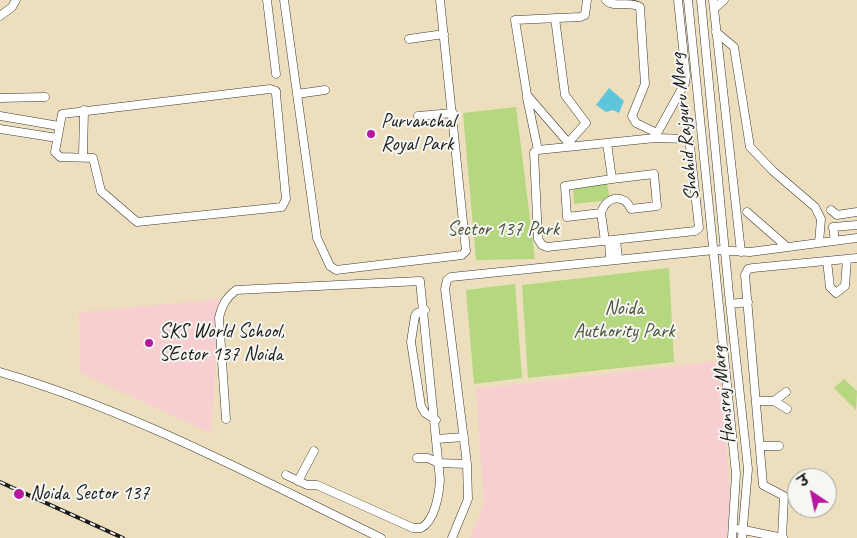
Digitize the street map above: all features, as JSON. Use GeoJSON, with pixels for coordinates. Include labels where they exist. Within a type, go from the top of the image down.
{"type":"FeatureCollection","features":[{"type":"Feature","properties":{"kind":"street"},"geometry":{"type":"LineString","coordinates":[[0,16],[12,7],[16,0]]}},
{"type":"Feature","properties":{"kind":"street"},"geometry":{"type":"LineString","coordinates":[[267,0],[276,74]]}},
{"type":"Feature","properties":{"kind":"street"},"geometry":{"type":"LineString","coordinates":[[284,0],[317,238],[330,266],[336,270],[465,253],[467,242],[440,0]]}},
{"type":"Feature","properties":{"kind":"street"},"geometry":{"type":"LineString","coordinates":[[538,150],[527,95],[516,20],[580,17],[585,14],[587,0]]}},
{"type":"Feature","properties":{"kind":"street"},"geometry":{"type":"LineString","coordinates":[[606,0],[611,4],[634,4],[640,7],[645,84],[632,116],[636,123],[656,136]]}},
{"type":"Feature","properties":{"kind":"street"},"geometry":{"type":"LineString","coordinates":[[656,136],[685,83],[686,76],[678,0]]}},
{"type":"Feature","properties":{"kind":"street","name":"Shahid Rajguru Marg"},"geometry":{"type":"LineString","coordinates":[[688,0],[714,250]]}},
{"type":"Feature","properties":{"kind":"street","name":"Shahid Rajguru Marg"},"geometry":{"type":"LineString","coordinates":[[701,0],[726,249]]}},
{"type":"Feature","properties":{"kind":"street"},"geometry":{"type":"LineString","coordinates":[[713,0],[741,252]]}},
{"type":"Feature","properties":{"kind":"street"},"geometry":{"type":"LineString","coordinates":[[714,9],[724,0]]}},
{"type":"Feature","properties":{"kind":"street"},"geometry":{"type":"LineString","coordinates":[[555,18],[565,95],[586,123],[570,145]]}},
{"type":"Feature","properties":{"kind":"street"},"geometry":{"type":"LineString","coordinates":[[716,32],[734,47],[750,147],[774,172],[815,207],[821,219],[819,242]]}},
{"type":"Feature","properties":{"kind":"street"},"geometry":{"type":"LineString","coordinates":[[409,40],[444,34]]}},
{"type":"Feature","properties":{"kind":"street"},"geometry":{"type":"LineString","coordinates":[[270,89],[276,90],[286,198],[285,205],[218,215],[137,222],[104,194],[99,186],[93,158],[57,155],[55,152],[62,114],[84,110],[270,89]]}},
{"type":"Feature","properties":{"kind":"street"},"geometry":{"type":"LineString","coordinates":[[298,94],[325,90]]}},
{"type":"Feature","properties":{"kind":"street"},"geometry":{"type":"LineString","coordinates":[[527,95],[570,145]]}},
{"type":"Feature","properties":{"kind":"street"},"geometry":{"type":"LineString","coordinates":[[0,98],[45,97]]}},
{"type":"Feature","properties":{"kind":"street"},"geometry":{"type":"LineString","coordinates":[[83,156],[84,110]]}},
{"type":"Feature","properties":{"kind":"street"},"geometry":{"type":"LineString","coordinates":[[418,116],[452,113]]}},
{"type":"Feature","properties":{"kind":"street"},"geometry":{"type":"LineString","coordinates":[[0,116],[59,126]]}},
{"type":"Feature","properties":{"kind":"street"},"geometry":{"type":"LineString","coordinates":[[0,129],[57,138]]}},
{"type":"Feature","properties":{"kind":"street"},"geometry":{"type":"LineString","coordinates":[[688,139],[699,228],[695,231],[547,247],[542,245],[538,239],[532,157],[538,150],[656,136],[703,139]]}},
{"type":"Feature","properties":{"kind":"street"},"geometry":{"type":"LineString","coordinates":[[607,143],[612,179]]}},
{"type":"Feature","properties":{"kind":"street"},"geometry":{"type":"LineString","coordinates":[[601,213],[567,217],[565,186],[654,174],[657,206],[632,209],[622,198],[617,198],[606,203],[601,213],[614,259]]}},
{"type":"Feature","properties":{"kind":"street"},"geometry":{"type":"LineString","coordinates":[[831,210],[837,215],[857,212]]}},
{"type":"Feature","properties":{"kind":"street"},"geometry":{"type":"LineString","coordinates":[[747,212],[787,247]]}},
{"type":"Feature","properties":{"kind":"street"},"geometry":{"type":"LineString","coordinates":[[835,241],[834,227],[857,224]]}},
{"type":"Feature","properties":{"kind":"street"},"geometry":{"type":"LineString","coordinates":[[452,538],[468,499],[468,464],[445,289],[447,280],[456,276],[614,259],[726,249],[741,252],[857,238]]}},
{"type":"Feature","properties":{"kind":"street","name":"Hansraj Marg"},"geometry":{"type":"LineString","coordinates":[[726,249],[748,469],[742,538]]}},
{"type":"Feature","properties":{"kind":"street","name":"Hansraj Marg"},"geometry":{"type":"LineString","coordinates":[[714,250],[736,474],[732,538]]}},
{"type":"Feature","properties":{"kind":"street"},"geometry":{"type":"LineString","coordinates":[[734,529],[743,529],[753,535],[782,538],[785,499],[782,494],[763,486],[748,302],[744,275],[748,269],[857,258]]}},
{"type":"Feature","properties":{"kind":"street"},"geometry":{"type":"LineString","coordinates":[[827,261],[830,287],[836,293],[845,286],[847,259]]}},
{"type":"Feature","properties":{"kind":"street"},"geometry":{"type":"LineString","coordinates":[[226,419],[219,318],[222,307],[228,297],[236,290],[419,280],[425,310],[440,480],[439,497],[427,523],[421,528],[413,528],[313,483],[302,483],[286,475]]}},
{"type":"Feature","properties":{"kind":"street"},"geometry":{"type":"LineString","coordinates":[[729,294],[746,292]]}},
{"type":"Feature","properties":{"kind":"street"},"geometry":{"type":"LineString","coordinates":[[730,304],[748,302]]}},
{"type":"Feature","properties":{"kind":"street"},"geometry":{"type":"LineString","coordinates":[[425,310],[417,313],[415,316],[410,342],[421,406],[425,413],[436,420]]}},
{"type":"Feature","properties":{"kind":"street"},"geometry":{"type":"LineString","coordinates":[[0,372],[50,387],[216,457],[381,538]]}},
{"type":"Feature","properties":{"kind":"street"},"geometry":{"type":"LineString","coordinates":[[756,402],[774,401],[786,392]]}},
{"type":"Feature","properties":{"kind":"street"},"geometry":{"type":"LineString","coordinates":[[774,401],[787,409]]}},
{"type":"Feature","properties":{"kind":"street"},"geometry":{"type":"LineString","coordinates":[[437,439],[464,437]]}},
{"type":"Feature","properties":{"kind":"street"},"geometry":{"type":"LineString","coordinates":[[760,446],[779,446]]}},
{"type":"Feature","properties":{"kind":"street"},"geometry":{"type":"LineString","coordinates":[[297,497],[314,451]]}},
{"type":"Feature","properties":{"kind":"street"},"geometry":{"type":"LineString","coordinates":[[417,458],[428,458],[438,463],[468,464]]}},
{"type":"Feature","properties":{"kind":"shaded area","name":"SKS World School, SEctor 137 Noida"},"geometry":{"type":"Polygon","coordinates":[[[221,299],[211,433],[80,373],[79,312],[221,299]]]}},
{"type":"Feature","properties":{"kind":"shaded area"},"geometry":{"type":"Polygon","coordinates":[[[719,361],[731,501],[726,538],[470,538],[484,504],[476,389],[719,361]]]}},
{"type":"Feature","properties":{"kind":"green space","name":"Sector 137 Park"},"geometry":{"type":"Polygon","coordinates":[[[516,107],[535,259],[476,260],[463,113],[516,107]]]}},
{"type":"Feature","properties":{"kind":"green space"},"geometry":{"type":"Polygon","coordinates":[[[607,184],[610,200],[574,204],[573,187],[607,184]]]}},
{"type":"Feature","properties":{"kind":"green space","name":"Noida Authority Park"},"geometry":{"type":"Polygon","coordinates":[[[669,268],[674,362],[528,378],[522,285],[669,268]]]}},
{"type":"Feature","properties":{"kind":"green space"},"geometry":{"type":"Polygon","coordinates":[[[515,284],[522,378],[474,384],[466,290],[515,284]]]}},
{"type":"Feature","properties":{"kind":"green space"},"geometry":{"type":"Polygon","coordinates":[[[844,379],[857,391],[856,410],[834,388],[844,379]]]}},
{"type":"Feature","properties":{"kind":"water"},"geometry":{"type":"Polygon","coordinates":[[[609,88],[624,101],[619,113],[613,110],[606,112],[596,105],[609,88]]]}},
{"type":"Feature","properties":{"kind":"railway"},"geometry":{"type":"LineString","coordinates":[[0,482],[123,538]]}},
{"type":"Feature","properties":{"kind":"place","name":"Purvanchal Royal Park"},"geometry":{"type":"Point","coordinates":[371,134]}},
{"type":"Feature","properties":{"kind":"place","name":"SKS World School, SEctor 137 Noida"},"geometry":{"type":"Point","coordinates":[149,343]}},
{"type":"Feature","properties":{"kind":"place","name":"Noida Sector 137"},"geometry":{"type":"Point","coordinates":[19,494]}}]}
